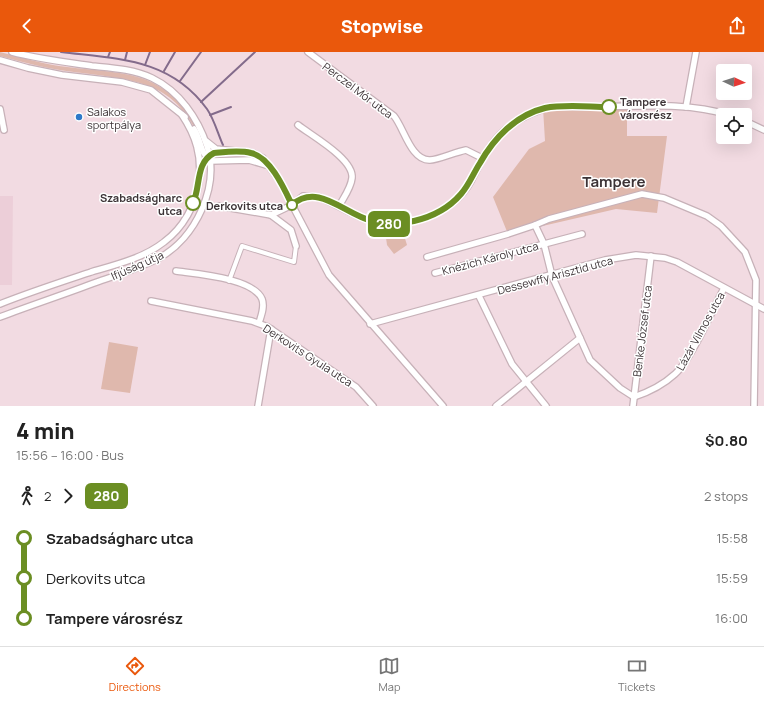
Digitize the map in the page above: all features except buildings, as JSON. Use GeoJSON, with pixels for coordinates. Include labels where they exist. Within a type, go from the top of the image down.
{"type":"FeatureCollection","features":[{"type":"Feature","properties":{"kind":"street","name":"Ifjúság útja"},"geometry":{"type":"LineString","coordinates":[[0,317],[159,258],[185,235],[203,205],[208,191],[209,158],[203,131],[188,108],[171,91],[152,78],[127,70],[57,61],[12,52]]}},
{"type":"Feature","properties":{"kind":"street","name":"Perczel Mór utca"},"geometry":{"type":"LineString","coordinates":[[308,52],[394,116],[400,124],[409,144],[417,155],[429,160],[466,150],[482,158]]}},
{"type":"Feature","properties":{"kind":"street"},"geometry":{"type":"LineString","coordinates":[[686,107],[696,52]]}},
{"type":"Feature","properties":{"kind":"street","name":"Ifjúság útja"},"geometry":{"type":"LineString","coordinates":[[0,60],[48,72],[122,82],[151,90],[169,103],[196,131],[209,158]]}},
{"type":"Feature","properties":{"kind":"street"},"geometry":{"type":"LineString","coordinates":[[272,215],[292,205],[303,196],[312,196],[319,197],[360,217],[386,224],[400,224],[424,218],[438,212],[460,195],[470,182],[490,145],[509,126],[543,108],[686,107],[716,112]]}},
{"type":"Feature","properties":{"kind":"street"},"geometry":{"type":"LineString","coordinates":[[0,109],[4,130]]}},
{"type":"Feature","properties":{"kind":"street","name":"Ifjúság útja"},"geometry":{"type":"LineString","coordinates":[[0,304],[129,259],[163,243],[180,227],[194,201],[200,168],[200,156],[196,143],[191,129],[182,115]]}},
{"type":"Feature","properties":{"kind":"street"},"geometry":{"type":"LineString","coordinates":[[752,124],[764,130]]}},
{"type":"Feature","properties":{"kind":"street"},"geometry":{"type":"LineString","coordinates":[[298,125],[349,164],[352,170],[352,178],[339,206]]}},
{"type":"Feature","properties":{"kind":"street"},"geometry":{"type":"LineString","coordinates":[[205,139],[216,149],[253,153],[263,158],[279,180],[329,275],[370,324],[443,406]]}},
{"type":"Feature","properties":{"kind":"street"},"geometry":{"type":"LineString","coordinates":[[209,158],[214,153],[244,152]]}},
{"type":"Feature","properties":{"kind":"street","name":"Ifjúság útja"},"geometry":{"type":"LineString","coordinates":[[200,168],[209,158]]}},
{"type":"Feature","properties":{"kind":"street"},"geometry":{"type":"LineString","coordinates":[[209,158],[260,161],[268,166]]}},
{"type":"Feature","properties":{"kind":"street"},"geometry":{"type":"LineString","coordinates":[[534,225],[549,219],[642,194],[664,198],[707,216],[745,252],[756,280],[754,406]]}},
{"type":"Feature","properties":{"kind":"street"},"geometry":{"type":"LineString","coordinates":[[219,206],[272,215],[291,230],[296,246],[294,262],[242,246],[229,281]]}},
{"type":"Feature","properties":{"kind":"street","name":"Knézich Károly utca"},"geometry":{"type":"LineString","coordinates":[[427,257],[534,225],[544,244],[552,276],[590,360],[620,388],[634,397]]}},
{"type":"Feature","properties":{"kind":"street","name":"Knézich Károly utca"},"geometry":{"type":"LineString","coordinates":[[436,273],[582,234]]}},
{"type":"Feature","properties":{"kind":"street","name":"Dessewffy Arisztid utca"},"geometry":{"type":"LineString","coordinates":[[370,324],[479,296],[605,260],[636,255],[665,258],[678,262],[764,309]]}},
{"type":"Feature","properties":{"kind":"street","name":"Benke József utca"},"geometry":{"type":"LineString","coordinates":[[633,406],[650,256]]}},
{"type":"Feature","properties":{"kind":"street","name":"Derkovits Gyula utca"},"geometry":{"type":"LineString","coordinates":[[176,271],[247,285],[257,291],[262,300],[263,306],[259,323]]}},
{"type":"Feature","properties":{"kind":"street","name":"Lázár Vilmos utca"},"geometry":{"type":"LineString","coordinates":[[634,397],[657,386],[676,374],[685,361],[724,288]]}},
{"type":"Feature","properties":{"kind":"street"},"geometry":{"type":"LineString","coordinates":[[479,296],[512,364],[546,406]]}},
{"type":"Feature","properties":{"kind":"street","name":"Derkovits Gyula utca"},"geometry":{"type":"LineString","coordinates":[[151,301],[259,323],[272,329],[356,386],[373,406]]}},
{"type":"Feature","properties":{"kind":"street"},"geometry":{"type":"LineString","coordinates":[[258,406],[272,329]]}},
{"type":"Feature","properties":{"kind":"street"},"geometry":{"type":"LineString","coordinates":[[496,406],[580,338]]}},
{"type":"Feature","properties":{"kind":"shaded area"},"geometry":{"type":"Polygon","coordinates":[[[0,52],[52,65],[131,75],[153,83],[165,90],[184,107],[198,129],[206,153],[195,129],[184,111],[170,98],[155,89],[120,78],[65,71],[28,63],[0,56],[0,52]]]}},
{"type":"Feature","properties":{"kind":"shaded area"},"geometry":{"type":"Polygon","coordinates":[[[627,107],[627,136],[667,136],[657,213],[616,209],[508,234],[493,197],[529,149],[545,141],[543,108],[627,107]]]}},
{"type":"Feature","properties":{"kind":"shaded area"},"geometry":{"type":"Polygon","coordinates":[[[0,196],[13,196],[12,285],[0,285],[0,196]]]}},
{"type":"Feature","properties":{"kind":"shaded area"},"geometry":{"type":"Polygon","coordinates":[[[402,229],[407,245],[394,254],[387,245],[385,230],[402,229]]]}},
{"type":"Feature","properties":{"kind":"shaded area"},"geometry":{"type":"Polygon","coordinates":[[[109,342],[138,347],[130,393],[101,389],[109,342]]]}},
{"type":"Feature","properties":{"kind":"waterway"},"geometry":{"type":"LineString","coordinates":[[61,52],[122,60],[142,64],[160,70],[177,80],[192,92],[207,109],[223,145]]}},
{"type":"Feature","properties":{"kind":"waterway"},"geometry":{"type":"LineString","coordinates":[[108,57],[110,52]]}},
{"type":"Feature","properties":{"kind":"waterway"},"geometry":{"type":"LineString","coordinates":[[125,60],[127,52]]}},
{"type":"Feature","properties":{"kind":"waterway"},"geometry":{"type":"LineString","coordinates":[[145,65],[150,52]]}},
{"type":"Feature","properties":{"kind":"waterway"},"geometry":{"type":"LineString","coordinates":[[164,71],[175,52]]}},
{"type":"Feature","properties":{"kind":"waterway"},"geometry":{"type":"LineString","coordinates":[[180,81],[201,52]]}},
{"type":"Feature","properties":{"kind":"waterway"},"geometry":{"type":"LineString","coordinates":[[201,102],[255,52]]}},
{"type":"Feature","properties":{"kind":"waterway"},"geometry":{"type":"LineString","coordinates":[[210,115],[231,107]]}},
{"type":"Feature","properties":{"kind":"bus line","name":"280"},"geometry":{"type":"LineString","coordinates":[[193,203],[198,188],[200,168],[210,155],[214,153],[244,152],[253,153],[263,158],[279,180],[292,205],[303,196],[319,197],[360,217],[386,224],[400,224],[424,218],[451,204],[470,182],[490,145],[503,131],[515,122],[542,110],[543,108],[609,107]]}},
{"type":"Feature","properties":{"kind":"place","name":"Tampere városrész"},"geometry":{"type":"Point","coordinates":[609,107]}},
{"type":"Feature","properties":{"kind":"place","name":"Salakos sportpálya"},"geometry":{"type":"Point","coordinates":[79,117]}},
{"type":"Feature","properties":{"kind":"place","name":"Szabadságharc utca"},"geometry":{"type":"Point","coordinates":[193,203]}},
{"type":"Feature","properties":{"kind":"place","name":"Derkovits utca"},"geometry":{"type":"Point","coordinates":[292,205]}},
{"type":"Feature","properties":{"kind":"district","name":"Tampere"},"geometry":{"type":"Point","coordinates":[614,181]}}]}
